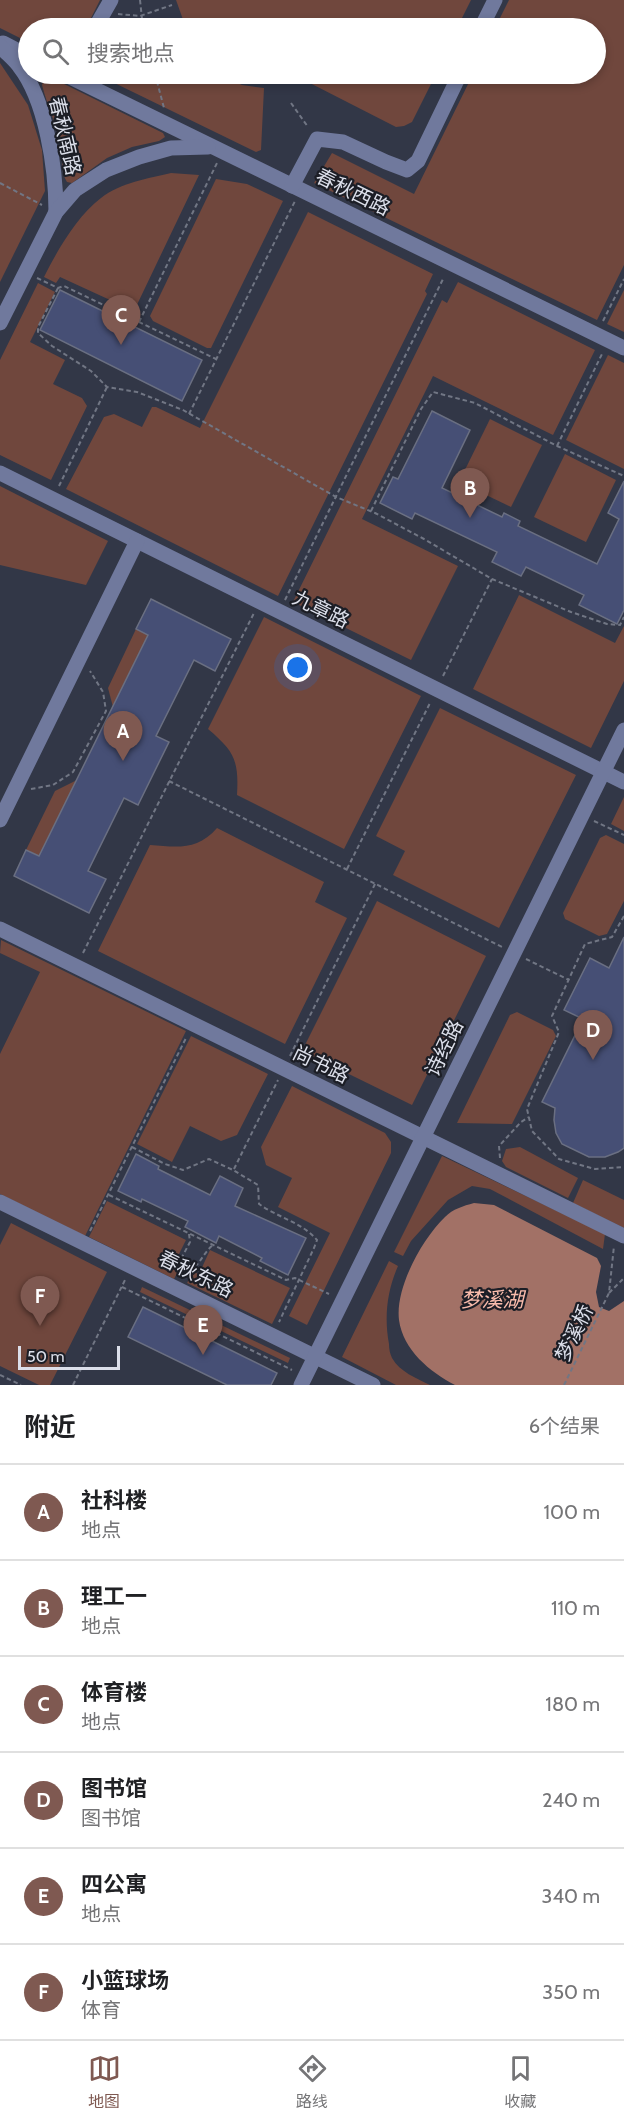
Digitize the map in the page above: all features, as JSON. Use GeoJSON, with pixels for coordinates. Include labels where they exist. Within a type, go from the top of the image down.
{"type":"FeatureCollection","features":[{"type":"Feature","properties":{"kind":"lane"},"geometry":{"type":"LineString","coordinates":[[486,18],[495,0]]}},
{"type":"Feature","properties":{"kind":"lane"},"geometry":{"type":"LineString","coordinates":[[0,44],[18,52]]}},
{"type":"Feature","properties":{"kind":"lane","name":"春秋南路"},"geometry":{"type":"LineString","coordinates":[[0,44],[18,65]]}},
{"type":"Feature","properties":{"kind":"lane","name":"春秋南路"},"geometry":{"type":"LineString","coordinates":[[30,84],[42,115],[56,183],[56,212]]}},
{"type":"Feature","properties":{"kind":"lane","name":"春秋西路"},"geometry":{"type":"LineString","coordinates":[[87,84],[624,348]]}},
{"type":"Feature","properties":{"kind":"lane"},"geometry":{"type":"LineString","coordinates":[[296,188],[317,139],[343,142],[407,170],[418,161],[455,84]]}},
{"type":"Feature","properties":{"kind":"lane","name":"春秋南路"},"geometry":{"type":"LineString","coordinates":[[0,323],[56,212],[75,190],[106,170],[139,157],[171,148],[217,149]]}},
{"type":"Feature","properties":{"kind":"lane","name":"九章路"},"geometry":{"type":"LineString","coordinates":[[0,473],[624,782]]}},
{"type":"Feature","properties":{"kind":"lane"},"geometry":{"type":"LineString","coordinates":[[0,820],[137,541]]}},
{"type":"Feature","properties":{"kind":"lane","name":"诗经路"},"geometry":{"type":"LineString","coordinates":[[303,1381],[624,730]]}},
{"type":"Feature","properties":{"kind":"lane","name":"尚书路"},"geometry":{"type":"LineString","coordinates":[[0,929],[620,1234]]}},
{"type":"Feature","properties":{"kind":"lane","name":"春秋东路"},"geometry":{"type":"LineString","coordinates":[[0,1202],[373,1385]]}},
{"type":"Feature","properties":{"kind":"path"},"geometry":{"type":"LineString","coordinates":[[140,0],[140,16]]}},
{"type":"Feature","properties":{"kind":"path"},"geometry":{"type":"LineString","coordinates":[[107,6],[140,16],[172,5]]}},
{"type":"Feature","properties":{"kind":"path"},"geometry":{"type":"LineString","coordinates":[[158,84],[168,125]]}},
{"type":"Feature","properties":{"kind":"path"},"geometry":{"type":"LineString","coordinates":[[291,103],[317,139]]}},
{"type":"Feature","properties":{"kind":"path"},"geometry":{"type":"LineString","coordinates":[[139,322],[217,149]]}},
{"type":"Feature","properties":{"kind":"path"},"geometry":{"type":"LineString","coordinates":[[0,183],[56,212]]}},
{"type":"Feature","properties":{"kind":"path"},"geometry":{"type":"LineString","coordinates":[[189,414],[296,188]]}},
{"type":"Feature","properties":{"kind":"path"},"geometry":{"type":"LineString","coordinates":[[279,611],[451,263]]}},
{"type":"Feature","properties":{"kind":"path"},"geometry":{"type":"LineString","coordinates":[[25,273],[58,288],[64,286],[216,359]]}},
{"type":"Feature","properties":{"kind":"path"},"geometry":{"type":"LineString","coordinates":[[557,446],[624,279]]}},
{"type":"Feature","properties":{"kind":"path"},"geometry":{"type":"LineString","coordinates":[[58,288],[38,327],[38,333],[52,346],[91,371],[107,387],[136,392],[189,414],[336,497],[371,511],[424,539],[492,579],[571,612],[608,624],[620,626],[624,617]]}},
{"type":"Feature","properties":{"kind":"path"},"geometry":{"type":"LineString","coordinates":[[53,499],[107,387]]}},
{"type":"Feature","properties":{"kind":"path"},"geometry":{"type":"LineString","coordinates":[[371,511],[421,409],[433,392],[475,403],[557,446],[624,476]]}},
{"type":"Feature","properties":{"kind":"path"},"geometry":{"type":"LineString","coordinates":[[347,869],[492,579]]}},
{"type":"Feature","properties":{"kind":"path"},"geometry":{"type":"LineString","coordinates":[[76,967],[260,602]]}},
{"type":"Feature","properties":{"kind":"path"},"geometry":{"type":"LineString","coordinates":[[14,792],[54,784],[73,772],[106,711],[103,693],[81,656]]}},
{"type":"Feature","properties":{"kind":"path"},"geometry":{"type":"LineString","coordinates":[[169,781],[569,980]]}},
{"type":"Feature","properties":{"kind":"path"},"geometry":{"type":"LineString","coordinates":[[582,815],[624,835]]}},
{"type":"Feature","properties":{"kind":"path"},"geometry":{"type":"LineString","coordinates":[[233,1170],[375,884]]}},
{"type":"Feature","properties":{"kind":"path"},"geometry":{"type":"LineString","coordinates":[[624,916],[612,937],[585,944],[552,1016],[560,1032],[527,1109],[532,1131],[559,1159],[595,1168],[624,1167]]}},
{"type":"Feature","properties":{"kind":"path"},"geometry":{"type":"LineString","coordinates":[[84,1243],[193,1024]]}},
{"type":"Feature","properties":{"kind":"path"},"geometry":{"type":"LineString","coordinates":[[501,1176],[499,1146],[521,1122],[529,1117]]}},
{"type":"Feature","properties":{"kind":"path"},"geometry":{"type":"LineString","coordinates":[[132,1147],[165,1164],[183,1170],[209,1159],[233,1170],[258,1185],[259,1204],[271,1213],[310,1232],[317,1240],[300,1281],[273,1335]]}},
{"type":"Feature","properties":{"kind":"path"},"geometry":{"type":"LineString","coordinates":[[109,1195],[286,1280],[295,1278],[343,1300]]}},
{"type":"Feature","properties":{"kind":"path"},"geometry":{"type":"LineString","coordinates":[[189,1233],[190,1242],[180,1261],[186,1272],[195,1268],[213,1245]]}},
{"type":"Feature","properties":{"kind":"path"},"geometry":{"type":"LineString","coordinates":[[609,1293],[620,1234]]}},
{"type":"Feature","properties":{"kind":"path"},"geometry":{"type":"LineString","coordinates":[[73,1385],[132,1267]]}},
{"type":"Feature","properties":{"kind":"path"},"geometry":{"type":"LineString","coordinates":[[609,1293],[624,1278]]}},
{"type":"Feature","properties":{"kind":"path"},"geometry":{"type":"LineString","coordinates":[[122,1287],[303,1381]]}},
{"type":"Feature","properties":{"kind":"path","name":"梦溪桥"},"geometry":{"type":"LineString","coordinates":[[564,1385],[609,1293]]}},
{"type":"Feature","properties":{"kind":"path"},"geometry":{"type":"LineString","coordinates":[[0,1375],[21,1385]]}},
{"type":"Feature","properties":{"kind":"shaded area"},"geometry":{"type":"Polygon","coordinates":[[[0,0],[100,0],[91,18],[18,18],[18,37],[0,28],[0,0]]]}},
{"type":"Feature","properties":{"kind":"shaded area"},"geometry":{"type":"Polygon","coordinates":[[[176,0],[471,0],[462,18],[182,18],[176,0]]]}},
{"type":"Feature","properties":{"kind":"shaded area"},"geometry":{"type":"Polygon","coordinates":[[[509,0],[624,0],[624,265],[597,320],[314,183],[332,153],[414,194],[468,84],[606,84],[606,18],[500,18],[509,0]]]}},
{"type":"Feature","properties":{"kind":"shaded area"},"geometry":{"type":"Polygon","coordinates":[[[0,63],[28,105],[42,150],[45,191],[0,282],[0,63]]]}},
{"type":"Feature","properties":{"kind":"shaded area"},"geometry":{"type":"Polygon","coordinates":[[[64,84],[163,133],[165,137],[159,141],[132,147],[107,158],[72,183],[67,182],[63,172],[58,136],[42,85],[64,84]]]}},
{"type":"Feature","properties":{"kind":"shaded area"},"geometry":{"type":"Polygon","coordinates":[[[117,84],[240,84],[264,88],[261,150],[256,152],[117,84]]]}},
{"type":"Feature","properties":{"kind":"shaded area"},"geometry":{"type":"Polygon","coordinates":[[[312,84],[431,84],[412,122],[396,127],[312,84]]]}},
{"type":"Feature","properties":{"kind":"shaded area"},"geometry":{"type":"Polygon","coordinates":[[[171,173],[199,175],[134,311],[60,277],[56,283],[44,277],[61,245],[92,205],[126,185],[171,173]]]}},
{"type":"Feature","properties":{"kind":"shaded area"},"geometry":{"type":"Polygon","coordinates":[[[216,179],[247,184],[283,201],[211,348],[207,348],[153,321],[150,316],[216,179]]]}},
{"type":"Feature","properties":{"kind":"shaded area"},"geometry":{"type":"Polygon","coordinates":[[[308,212],[433,274],[425,291],[427,294],[278,596],[66,489],[104,417],[114,414],[142,427],[152,407],[156,407],[200,428],[308,212]]]}},
{"type":"Feature","properties":{"kind":"shaded area"},"geometry":{"type":"Polygon","coordinates":[[[458,282],[595,350],[553,435],[433,376],[362,519],[458,566],[411,660],[293,602],[442,300],[447,303],[458,282]]]}},
{"type":"Feature","properties":{"kind":"shaded area"},"geometry":{"type":"Polygon","coordinates":[[[38,283],[55,292],[30,342],[65,360],[53,384],[82,398],[87,406],[51,480],[0,455],[0,360],[38,283]]]}},
{"type":"Feature","properties":{"kind":"shaded area"},"geometry":{"type":"Polygon","coordinates":[[[624,290],[624,332],[607,324],[624,290]]]}},
{"type":"Feature","properties":{"kind":"shaded area"},"geometry":{"type":"Polygon","coordinates":[[[608,355],[624,363],[624,469],[566,440],[608,355]]]}},
{"type":"Feature","properties":{"kind":"shaded area"},"geometry":{"type":"Polygon","coordinates":[[[490,419],[542,445],[511,507],[459,482],[490,419]]]}},
{"type":"Feature","properties":{"kind":"shaded area"},"geometry":{"type":"Polygon","coordinates":[[[565,454],[616,480],[586,542],[534,517],[565,454]]]}},
{"type":"Feature","properties":{"kind":"shaded area"},"geometry":{"type":"Polygon","coordinates":[[[0,486],[108,541],[86,585],[0,565],[0,486]]]}},
{"type":"Feature","properties":{"kind":"shaded area"},"geometry":{"type":"Polygon","coordinates":[[[519,595],[615,643],[624,626],[624,681],[591,748],[473,689],[519,595]]]}},
{"type":"Feature","properties":{"kind":"shaded area"},"geometry":{"type":"Polygon","coordinates":[[[264,617],[421,696],[344,849],[237,795],[237,773],[233,757],[224,744],[208,729],[264,617]]]}},
{"type":"Feature","properties":{"kind":"shaded area"},"geometry":{"type":"Polygon","coordinates":[[[136,629],[148,635],[113,707],[108,688],[136,629]]]}},
{"type":"Feature","properties":{"kind":"shaded area"},"geometry":{"type":"Polygon","coordinates":[[[440,708],[576,775],[499,928],[393,875],[405,851],[376,836],[440,708]]]}},
{"type":"Feature","properties":{"kind":"shaded area"},"geometry":{"type":"Polygon","coordinates":[[[77,780],[39,856],[26,850],[55,791],[77,780]]]}},
{"type":"Feature","properties":{"kind":"shaded area"},"geometry":{"type":"Polygon","coordinates":[[[624,797],[624,831],[611,824],[624,797]]]}},
{"type":"Feature","properties":{"kind":"shaded area"},"geometry":{"type":"Polygon","coordinates":[[[217,828],[324,882],[315,902],[347,918],[285,1044],[98,951],[150,845],[178,847],[194,844],[202,841],[217,828]]]}},
{"type":"Feature","properties":{"kind":"shaded area"},"geometry":{"type":"Polygon","coordinates":[[[606,835],[624,844],[624,901],[607,934],[599,936],[565,919],[563,913],[600,838],[606,835]]]}},
{"type":"Feature","properties":{"kind":"shaded area"},"geometry":{"type":"Polygon","coordinates":[[[377,901],[486,956],[412,1105],[302,1051],[377,901]]]}},
{"type":"Feature","properties":{"kind":"shaded area"},"geometry":{"type":"Polygon","coordinates":[[[1,940],[186,1031],[85,1236],[0,1194],[0,1054],[40,972],[0,953],[1,940]]]}},
{"type":"Feature","properties":{"kind":"shaded area"},"geometry":{"type":"Polygon","coordinates":[[[517,1012],[553,1030],[556,1036],[512,1124],[457,1123],[510,1015],[517,1012]]]}},
{"type":"Feature","properties":{"kind":"shaded area"},"geometry":{"type":"Polygon","coordinates":[[[191,1036],[268,1074],[237,1135],[221,1141],[190,1126],[172,1162],[137,1144],[191,1036]]]}},
{"type":"Feature","properties":{"kind":"shaded area"},"geometry":{"type":"Polygon","coordinates":[[[292,1086],[385,1133],[391,1142],[391,1153],[307,1325],[289,1316],[330,1233],[278,1207],[292,1178],[266,1165],[261,1147],[292,1086]]]}},
{"type":"Feature","properties":{"kind":"shaded area"},"geometry":{"type":"Polygon","coordinates":[[[520,1147],[578,1178],[568,1198],[506,1167],[502,1161],[506,1149],[520,1147]]]}},
{"type":"Feature","properties":{"kind":"shaded area"},"geometry":{"type":"Polygon","coordinates":[[[442,1156],[605,1234],[603,1249],[490,1189],[472,1186],[448,1200],[411,1241],[403,1256],[394,1252],[442,1156]]]}},
{"type":"Feature","properties":{"kind":"shaded area"},"geometry":{"type":"Polygon","coordinates":[[[583,1180],[624,1200],[624,1228],[573,1203],[583,1180]]]}},
{"type":"Feature","properties":{"kind":"shaded area"},"geometry":{"type":"Polygon","coordinates":[[[107,1201],[186,1240],[174,1264],[180,1267],[174,1279],[89,1237],[107,1201]]]}},
{"type":"Feature","properties":{"kind":"shaded area"},"geometry":{"type":"Polygon","coordinates":[[[11,1223],[107,1272],[50,1385],[39,1385],[0,1366],[0,1245],[11,1223]]]}},
{"type":"Feature","properties":{"kind":"shaded area"},"geometry":{"type":"Polygon","coordinates":[[[210,1250],[290,1288],[272,1324],[187,1283],[193,1272],[199,1274],[210,1250]]]}},
{"type":"Feature","properties":{"kind":"shaded area"},"geometry":{"type":"Polygon","coordinates":[[[389,1261],[398,1266],[391,1285],[388,1304],[387,1324],[391,1355],[395,1363],[404,1371],[430,1385],[396,1385],[342,1357],[389,1261]]]}},
{"type":"Feature","properties":{"kind":"shaded area"},"geometry":{"type":"Polygon","coordinates":[[[142,1287],[290,1358],[288,1363],[140,1292],[142,1287]]]}},
{"type":"Feature","properties":{"kind":"water","name":"梦溪湖"},"geometry":{"type":"Polygon","coordinates":[[[474,1203],[494,1205],[597,1258],[601,1266],[596,1292],[599,1307],[609,1311],[624,1301],[624,1385],[455,1385],[436,1374],[419,1359],[406,1341],[399,1320],[401,1294],[406,1279],[419,1251],[436,1226],[451,1212],[474,1203]]]}},
{"type":"Feature","properties":{"kind":"building"},"geometry":{"type":"Polygon","coordinates":[[[60,290],[202,360],[182,401],[40,330],[60,290]]]}},
{"type":"Feature","properties":{"kind":"building"},"geometry":{"type":"Polygon","coordinates":[[[432,411],[470,430],[442,488],[502,517],[504,513],[520,521],[518,526],[597,564],[619,519],[608,513],[624,481],[624,610],[617,624],[579,605],[584,595],[526,567],[521,576],[492,562],[497,552],[415,513],[412,519],[380,503],[393,477],[398,479],[432,411]]]}},
{"type":"Feature","properties":{"kind":"building"},"geometry":{"type":"Polygon","coordinates":[[[151,599],[231,639],[215,671],[194,660],[156,736],[169,742],[138,805],[124,798],[88,871],[106,879],[89,913],[14,876],[26,850],[39,856],[148,635],[136,629],[151,599]]]}},
{"type":"Feature","properties":{"kind":"building"},"geometry":{"type":"Polygon","coordinates":[[[624,937],[624,1148],[605,1157],[589,1157],[562,1144],[556,1133],[555,1108],[542,1102],[583,1019],[564,1010],[590,958],[609,968],[624,937]]]}},
{"type":"Feature","properties":{"kind":"building"},"geometry":{"type":"Polygon","coordinates":[[[136,1154],[159,1166],[158,1169],[210,1195],[220,1176],[243,1188],[235,1206],[306,1238],[288,1275],[260,1261],[262,1258],[219,1236],[216,1243],[185,1227],[188,1221],[142,1199],[141,1202],[118,1191],[136,1154]]]}},
{"type":"Feature","properties":{"kind":"building"},"geometry":{"type":"Polygon","coordinates":[[[143,1307],[277,1373],[271,1385],[227,1385],[128,1337],[143,1307]]]}},
{"type":"Feature","properties":{"kind":"place","name":"体育楼"},"geometry":{"type":"Point","coordinates":[121,345]}},
{"type":"Feature","properties":{"kind":"place","name":"理工一"},"geometry":{"type":"Point","coordinates":[470,518]}},
{"type":"Feature","properties":{"kind":"place","name":"社科楼"},"geometry":{"type":"Point","coordinates":[123,761]}},
{"type":"Feature","properties":{"kind":"place","name":"图书馆"},"geometry":{"type":"Point","coordinates":[593,1060]}},
{"type":"Feature","properties":{"kind":"place","name":"小篮球场"},"geometry":{"type":"Point","coordinates":[40,1326]}},
{"type":"Feature","properties":{"kind":"place","name":"四公寓"},"geometry":{"type":"Point","coordinates":[203,1355]}}]}
